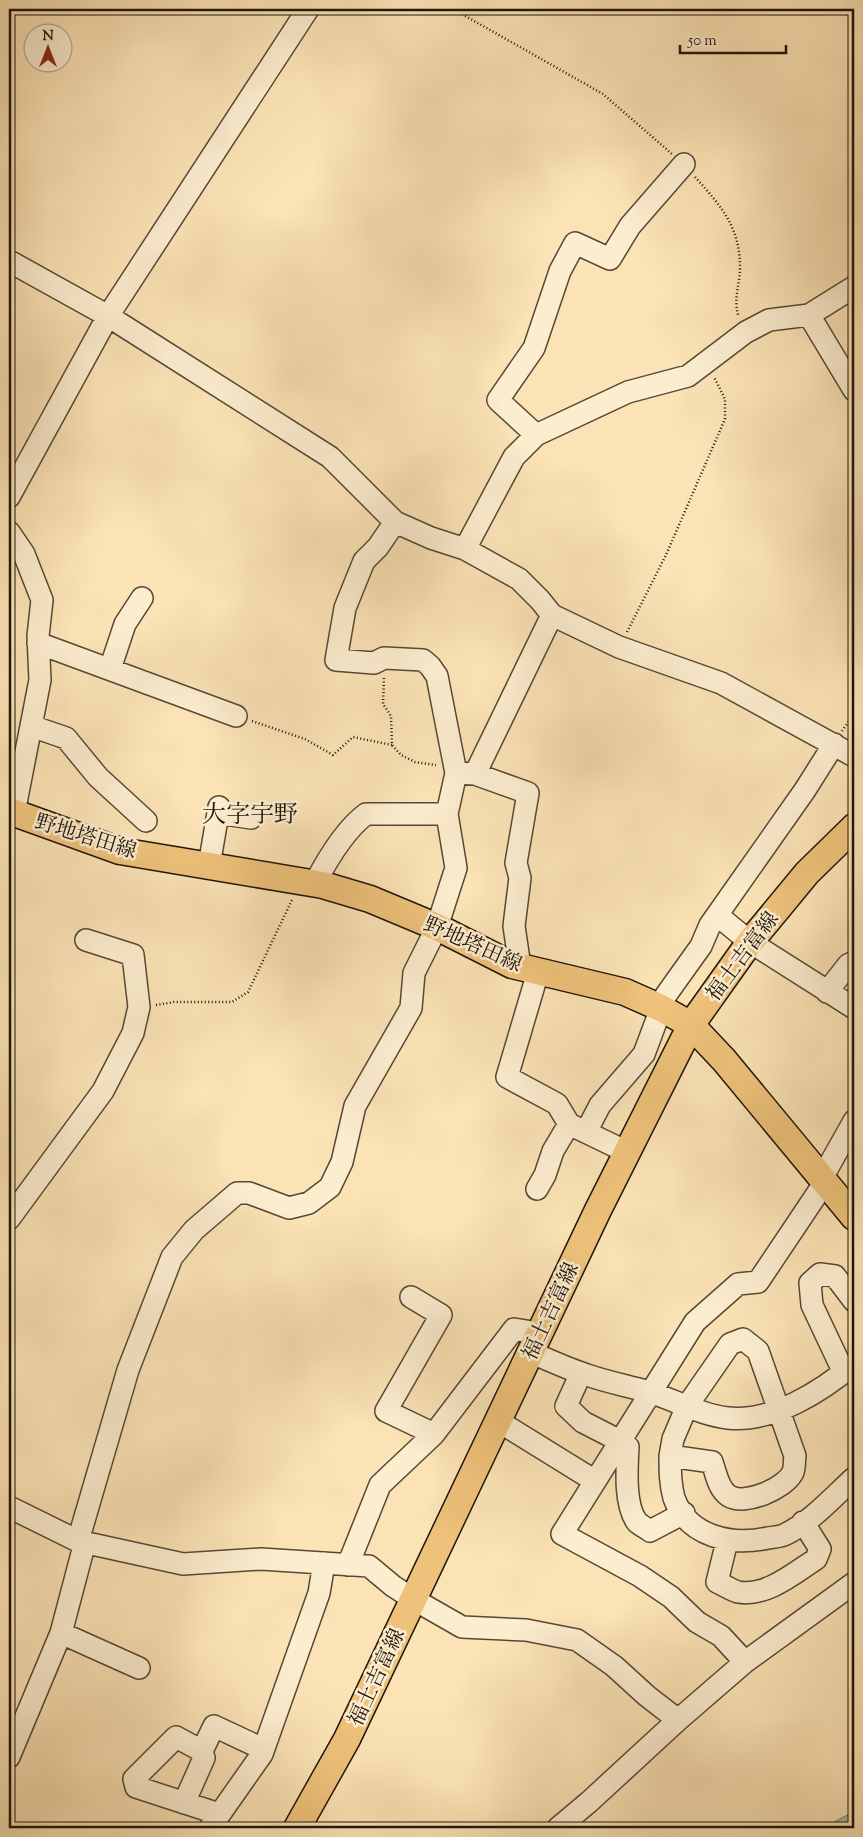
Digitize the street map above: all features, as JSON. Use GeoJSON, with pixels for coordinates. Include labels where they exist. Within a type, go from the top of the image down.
{"type":"FeatureCollection","features":[{"type":"Feature","properties":{"kind":"main road","name":"野地塔田線"},"geometry":{"type":"LineString","coordinates":[[12,812],[120,851],[308,882],[370,899],[437,927],[506,962],[625,992],[662,1008],[691,1025],[724,1060],[854,1217]]}},
{"type":"Feature","properties":{"kind":"main road","name":"福土吉富線"},"geometry":{"type":"LineString","coordinates":[[297,1828],[347,1739],[598,1210],[691,1025],[750,942],[807,873],[854,827]]}},
{"type":"Feature","properties":{"kind":"street"},"geometry":{"type":"LineString","coordinates":[[9,497],[108,316],[308,9]]}},
{"type":"Feature","properties":{"kind":"street"},"geometry":{"type":"LineString","coordinates":[[536,435],[498,400],[534,348],[560,271],[575,242],[610,259],[630,226],[684,164]]}},
{"type":"Feature","properties":{"kind":"street"},"geometry":{"type":"LineString","coordinates":[[9,262],[108,316],[330,456],[395,522],[431,538],[465,549],[519,578],[552,616],[618,648],[721,683],[854,756]]}},
{"type":"Feature","properties":{"kind":"street"},"geometry":{"type":"LineString","coordinates":[[465,549],[514,458],[536,435],[628,392],[688,376],[746,332],[769,320],[809,315],[854,287]]}},
{"type":"Feature","properties":{"kind":"street"},"geometry":{"type":"LineString","coordinates":[[809,315],[854,390]]}},
{"type":"Feature","properties":{"kind":"street"},"geometry":{"type":"LineString","coordinates":[[395,522],[378,547],[364,561],[345,608],[336,660],[374,663],[384,658],[423,660],[437,676],[462,771]]}},
{"type":"Feature","properties":{"kind":"street"},"geometry":{"type":"LineString","coordinates":[[9,532],[24,554],[42,600],[38,643],[40,680],[12,812]]}},
{"type":"Feature","properties":{"kind":"street"},"geometry":{"type":"LineString","coordinates":[[110,669],[125,624],[142,598]]}},
{"type":"Feature","properties":{"kind":"street"},"geometry":{"type":"LineString","coordinates":[[9,1757],[61,1633],[82,1541],[128,1370],[172,1257],[194,1230],[237,1193],[249,1193],[289,1208],[309,1203],[330,1187],[342,1162],[355,1106],[411,1008],[414,973],[437,927],[456,868],[447,814],[462,771],[552,616]]}},
{"type":"Feature","properties":{"kind":"street"},"geometry":{"type":"LineString","coordinates":[[38,643],[236,716]]}},
{"type":"Feature","properties":{"kind":"street"},"geometry":{"type":"LineString","coordinates":[[31,726],[66,738],[98,777],[146,820]]}},
{"type":"Feature","properties":{"kind":"street"},"geometry":{"type":"LineString","coordinates":[[537,1189],[545,1175],[554,1151],[600,1105],[644,1054],[666,995],[701,946],[710,925],[805,790],[834,744]]}},
{"type":"Feature","properties":{"kind":"street"},"geometry":{"type":"LineString","coordinates":[[462,771],[528,793],[516,863],[520,878],[514,926],[529,969],[507,1078],[557,1104],[578,1128],[627,1152]]}},
{"type":"Feature","properties":{"kind":"street"},"geometry":{"type":"LineString","coordinates":[[209,866],[219,810],[251,818]]}},
{"type":"Feature","properties":{"kind":"street"},"geometry":{"type":"LineString","coordinates":[[308,882],[322,870],[355,822],[366,814],[447,814]]}},
{"type":"Feature","properties":{"kind":"street"},"geometry":{"type":"LineString","coordinates":[[717,916],[750,942],[854,1008]]}},
{"type":"Feature","properties":{"kind":"street"},"geometry":{"type":"LineString","coordinates":[[9,1219],[103,1091],[133,1033],[139,1007],[133,955],[86,940]]}},
{"type":"Feature","properties":{"kind":"street"},"geometry":{"type":"LineString","coordinates":[[827,992],[848,965],[854,962]]}},
{"type":"Feature","properties":{"kind":"street"},"geometry":{"type":"LineString","coordinates":[[745,1662],[721,1636],[697,1622],[671,1597],[640,1576],[562,1534],[695,1322],[738,1284],[758,1282],[824,1180],[854,1121]]}},
{"type":"Feature","properties":{"kind":"street"},"geometry":{"type":"LineString","coordinates":[[348,1565],[380,1484],[434,1434],[514,1329],[582,1373],[650,1392],[687,1406],[728,1418],[752,1418],[779,1411],[832,1383],[849,1369],[812,1305],[810,1283],[820,1274],[834,1276],[854,1301]]}},
{"type":"Feature","properties":{"kind":"street"},"geometry":{"type":"LineString","coordinates":[[411,1297],[440,1314],[386,1411],[434,1434]]}},
{"type":"Feature","properties":{"kind":"street"},"geometry":{"type":"LineString","coordinates":[[670,1456],[712,1462],[721,1487],[730,1496],[743,1499],[760,1496],[787,1481],[794,1470],[794,1456],[758,1351],[744,1339],[730,1344],[687,1406],[673,1439],[670,1456],[670,1482],[675,1500],[684,1513],[704,1533],[727,1541],[751,1542],[785,1534],[819,1511],[854,1478]]}},
{"type":"Feature","properties":{"kind":"street"},"geometry":{"type":"LineString","coordinates":[[582,1373],[566,1406],[583,1422],[628,1447],[626,1476],[629,1502],[637,1522],[650,1531],[684,1513]]}},
{"type":"Feature","properties":{"kind":"street"},"geometry":{"type":"LineString","coordinates":[[498,1421],[595,1481]]}},
{"type":"Feature","properties":{"kind":"street"},"geometry":{"type":"LineString","coordinates":[[9,1507],[82,1541],[183,1564],[261,1559],[369,1566],[393,1586],[462,1627],[526,1630],[577,1640],[614,1666],[647,1696],[678,1720]]}},
{"type":"Feature","properties":{"kind":"street"},"geometry":{"type":"LineString","coordinates":[[727,1541],[717,1582],[738,1592],[753,1592],[771,1587],[816,1559],[820,1549],[803,1522]]}},
{"type":"Feature","properties":{"kind":"street"},"geometry":{"type":"LineString","coordinates":[[202,1751],[176,1737],[134,1779],[136,1787],[184,1803],[215,1821],[262,1754],[319,1593],[324,1563]]}},
{"type":"Feature","properties":{"kind":"street"},"geometry":{"type":"LineString","coordinates":[[558,1828],[745,1662],[854,1583]]}},
{"type":"Feature","properties":{"kind":"street"},"geometry":{"type":"LineString","coordinates":[[61,1633],[139,1668]]}},
{"type":"Feature","properties":{"kind":"street"},"geometry":{"type":"LineString","coordinates":[[184,1803],[204,1758],[202,1751],[214,1726],[263,1749]]}},
{"type":"Feature","properties":{"kind":"path"},"geometry":{"type":"LineString","coordinates":[[453,9],[603,94],[684,164],[719,203],[735,231],[740,269],[736,310],[746,332]]}},
{"type":"Feature","properties":{"kind":"path"},"geometry":{"type":"LineString","coordinates":[[618,648],[666,555],[725,419],[725,399],[706,362]]}},
{"type":"Feature","properties":{"kind":"path"},"geometry":{"type":"LineString","coordinates":[[384,658],[383,704],[391,716],[392,744],[401,755],[415,762],[462,771]]}},
{"type":"Feature","properties":{"kind":"path"},"geometry":{"type":"LineString","coordinates":[[236,716],[305,739],[333,755],[353,737],[392,744]]}},
{"type":"Feature","properties":{"kind":"path"},"geometry":{"type":"LineString","coordinates":[[139,1007],[174,1002],[232,1002],[248,992],[308,882]]}},
{"type":"Feature","properties":{"kind":"water"},"geometry":{"type":"Polygon","coordinates":[[[854,1812],[854,1828],[823,1828],[851,1813],[854,1812]]]}},
{"type":"Feature","properties":{"kind":"district","name":"大字宇野"},"geometry":{"type":"Point","coordinates":[250,814]}}]}
